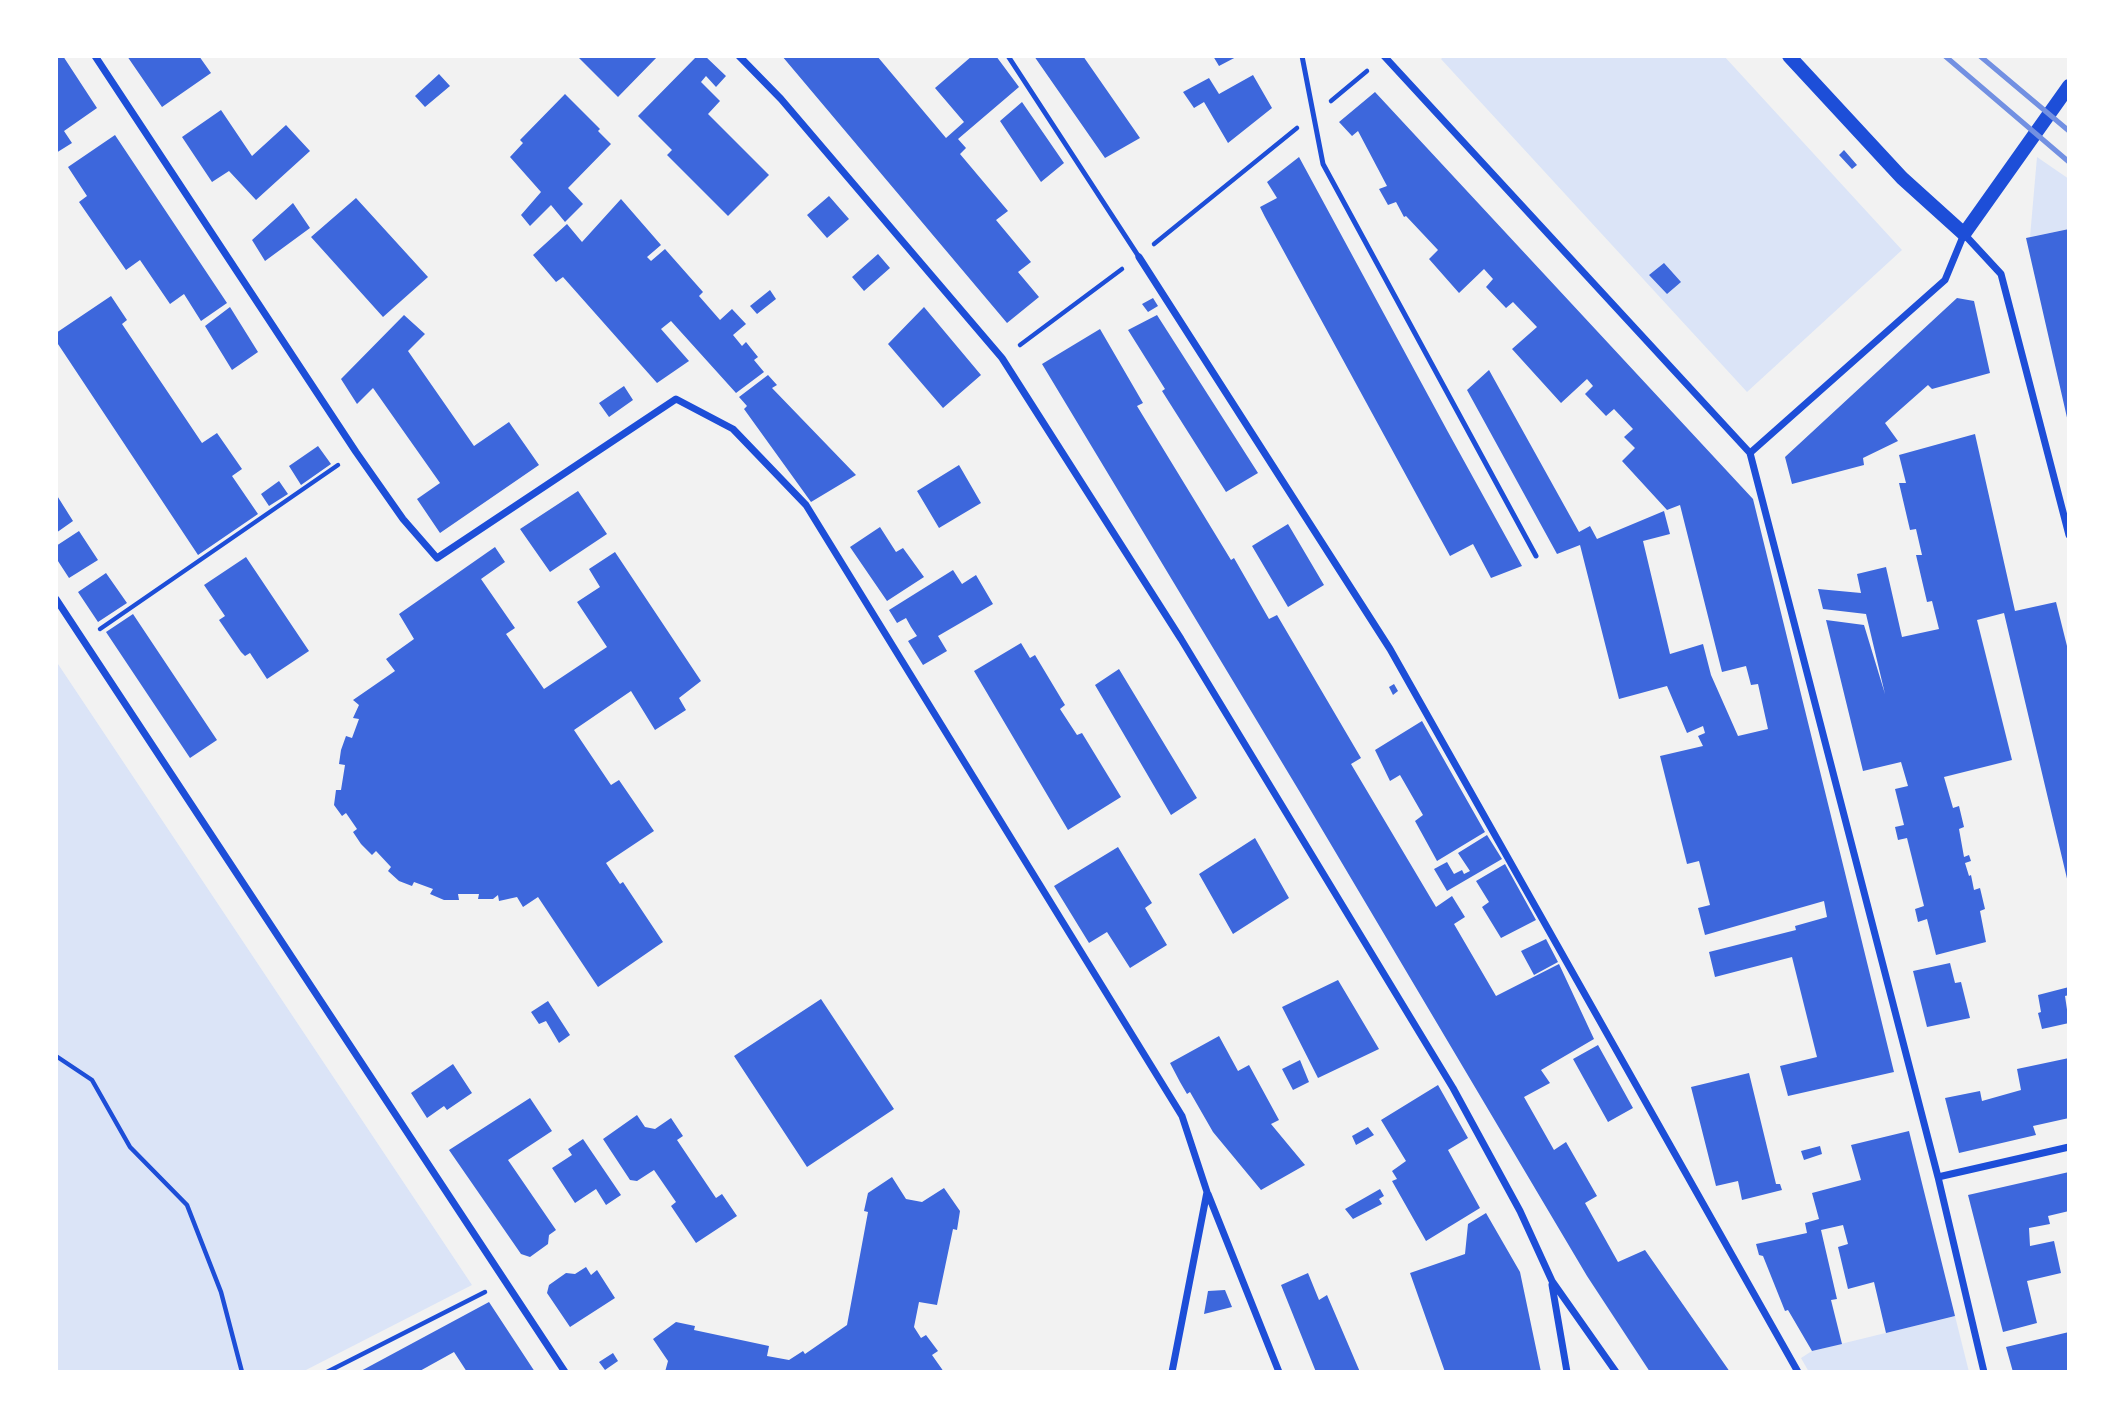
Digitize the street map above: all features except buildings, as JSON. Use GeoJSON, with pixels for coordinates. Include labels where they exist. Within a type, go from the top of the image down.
{"type":"FeatureCollection","features":[{"type":"Feature","properties":{"kind":"main road"},"geometry":{"type":"LineString","coordinates":[[1789,56],[1902,178],[1964,234],[2069,86]]}},
{"type":"Feature","properties":{"kind":"street"},"geometry":{"type":"LineString","coordinates":[[95,56],[356,452],[403,519],[437,558],[676,399],[733,429],[806,505],[1182,1116],[1207,1192],[1279,1372]]}},
{"type":"Feature","properties":{"kind":"street"},"geometry":{"type":"LineString","coordinates":[[739,56],[781,99],[1002,358],[1181,639],[1453,1088],[1520,1211],[1552,1281],[1616,1372]]}},
{"type":"Feature","properties":{"kind":"street"},"geometry":{"type":"LineString","coordinates":[[1385,56],[1750,453],[1938,1177],[1984,1372]]}},
{"type":"Feature","properties":{"kind":"street"},"geometry":{"type":"LineString","coordinates":[[1750,453],[1945,280],[1964,234],[2001,274],[2069,535]]}},
{"type":"Feature","properties":{"kind":"street"},"geometry":{"type":"LineString","coordinates":[[1139,257],[1390,649],[1798,1372]]}},
{"type":"Feature","properties":{"kind":"street"},"geometry":{"type":"LineString","coordinates":[[56,600],[565,1372]]}},
{"type":"Feature","properties":{"kind":"street"},"geometry":{"type":"LineString","coordinates":[[1938,1177],[2069,1147]]}},
{"type":"Feature","properties":{"kind":"street"},"geometry":{"type":"LineString","coordinates":[[1172,1372],[1207,1192]]}},
{"type":"Feature","properties":{"kind":"street"},"geometry":{"type":"LineString","coordinates":[[1552,1281],[1567,1372]]}},
{"type":"Feature","properties":{"kind":"lane"},"geometry":{"type":"LineString","coordinates":[[1008,56],[1139,257]]}},
{"type":"Feature","properties":{"kind":"lane"},"geometry":{"type":"LineString","coordinates":[[1303,56],[1323,164],[1536,556]]}},
{"type":"Feature","properties":{"kind":"path"},"geometry":{"type":"LineString","coordinates":[[1002,358],[1139,257],[1385,56]]}},
{"type":"Feature","properties":{"kind":"path"},"geometry":{"type":"LineString","coordinates":[[102,628],[356,452]]}},
{"type":"Feature","properties":{"kind":"path"},"geometry":{"type":"LineString","coordinates":[[56,1056],[92,1080],[130,1147],[187,1206],[221,1292],[242,1372]]}},
{"type":"Feature","properties":{"kind":"path"},"geometry":{"type":"LineString","coordinates":[[327,1372],[505,1282]]}},
{"type":"Feature","properties":{"kind":"shaded area"},"geometry":{"type":"Polygon","coordinates":[[[1444,56],[1724,56],[1902,250],[1747,392],[1441,59],[1444,56]]]}},
{"type":"Feature","properties":{"kind":"shaded area"},"geometry":{"type":"Polygon","coordinates":[[[2037,157],[2069,179],[2069,229],[2030,237],[2037,157]]]}},
{"type":"Feature","properties":{"kind":"shaded area"},"geometry":{"type":"Polygon","coordinates":[[[56,661],[472,1285],[302,1372],[56,1372],[56,661]]]}},
{"type":"Feature","properties":{"kind":"shaded area"},"geometry":{"type":"Polygon","coordinates":[[[1955,1316],[1969,1372],[1809,1372],[1801,1358],[1812,1351],[1955,1316]]]}},
{"type":"Feature","properties":{"kind":"railway"},"geometry":{"type":"LineString","coordinates":[[1945,56],[2069,162]]}},
{"type":"Feature","properties":{"kind":"railway"},"geometry":{"type":"LineString","coordinates":[[1980,56],[2069,131]]}}]}
